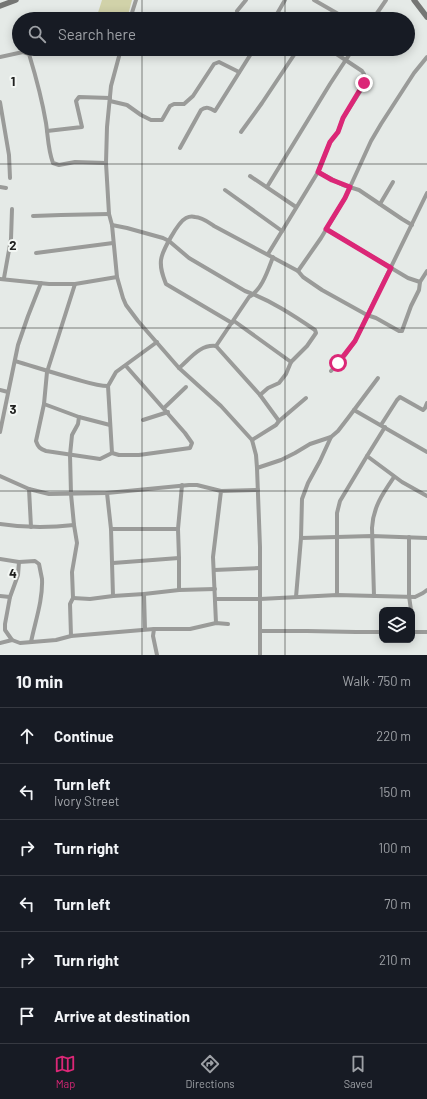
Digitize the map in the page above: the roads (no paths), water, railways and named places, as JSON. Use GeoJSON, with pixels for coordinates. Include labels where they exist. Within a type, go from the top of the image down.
{"type":"FeatureCollection","features":[{"type":"Feature","properties":{"kind":"street"},"geometry":{"type":"LineString","coordinates":[[0,6],[16,0]]}},
{"type":"Feature","properties":{"kind":"street"},"geometry":{"type":"LineString","coordinates":[[132,12],[136,0]]}},
{"type":"Feature","properties":{"kind":"street"},"geometry":{"type":"LineString","coordinates":[[237,11],[246,0]]}},
{"type":"Feature","properties":{"kind":"street"},"geometry":{"type":"LineString","coordinates":[[278,12],[285,0]]}},
{"type":"Feature","properties":{"kind":"street"},"geometry":{"type":"LineString","coordinates":[[314,0],[335,12]]}},
{"type":"Feature","properties":{"kind":"street"},"geometry":{"type":"LineString","coordinates":[[378,12],[386,0]]}},
{"type":"Feature","properties":{"kind":"street"},"geometry":{"type":"LineString","coordinates":[[414,0],[427,17]]}},
{"type":"Feature","properties":{"kind":"street"},"geometry":{"type":"LineString","coordinates":[[0,57],[12,54]]}},
{"type":"Feature","properties":{"kind":"street"},"geometry":{"type":"LineString","coordinates":[[30,56],[41,94],[53,163],[59,165],[75,162],[106,163]]}},
{"type":"Feature","properties":{"kind":"street"},"geometry":{"type":"LineString","coordinates":[[119,56],[110,100],[107,127],[106,163],[109,214],[112,225],[117,277],[126,305],[138,321],[179,368],[221,406],[252,440],[256,455],[258,490],[260,547],[260,655]]}},
{"type":"Feature","properties":{"kind":"street"},"geometry":{"type":"LineString","coordinates":[[180,148],[202,110],[204,108],[209,108],[215,111],[249,56]]}},
{"type":"Feature","properties":{"kind":"street"},"geometry":{"type":"LineString","coordinates":[[241,132],[293,56]]}},
{"type":"Feature","properties":{"kind":"street"},"geometry":{"type":"LineString","coordinates":[[268,254],[318,172],[330,142],[338,132],[343,118],[364,83],[364,74],[340,56]]}},
{"type":"Feature","properties":{"kind":"street"},"geometry":{"type":"LineString","coordinates":[[267,187],[349,56]]}},
{"type":"Feature","properties":{"kind":"street"},"geometry":{"type":"LineString","coordinates":[[298,271],[345,198],[374,136],[406,86],[427,57]]}},
{"type":"Feature","properties":{"kind":"street"},"geometry":{"type":"LineString","coordinates":[[48,131],[82,127],[76,101],[79,98],[110,100],[127,105],[151,120],[162,120],[170,106],[174,104],[184,104],[193,96],[214,64],[219,62],[239,72]]}},
{"type":"Feature","properties":{"kind":"street"},"geometry":{"type":"LineString","coordinates":[[0,102],[9,155],[10,178]]}},
{"type":"Feature","properties":{"kind":"street"},"geometry":{"type":"LineString","coordinates":[[318,172],[332,180],[359,190],[412,224]]}},
{"type":"Feature","properties":{"kind":"street"},"geometry":{"type":"LineString","coordinates":[[250,176],[296,207]]}},
{"type":"Feature","properties":{"kind":"street"},"geometry":{"type":"LineString","coordinates":[[380,204],[393,182]]}},
{"type":"Feature","properties":{"kind":"street"},"geometry":{"type":"LineString","coordinates":[[0,187],[6,188]]}},
{"type":"Feature","properties":{"kind":"street"},"geometry":{"type":"LineString","coordinates":[[225,190],[282,231]]}},
{"type":"Feature","properties":{"kind":"street"},"geometry":{"type":"LineString","coordinates":[[331,371],[355,341],[427,193]]}},
{"type":"Feature","properties":{"kind":"street"},"geometry":{"type":"LineString","coordinates":[[12,209],[11,239],[2,278],[49,284],[75,284],[117,277]]}},
{"type":"Feature","properties":{"kind":"street"},"geometry":{"type":"LineString","coordinates":[[33,216],[109,214]]}},
{"type":"Feature","properties":{"kind":"street"},"geometry":{"type":"LineString","coordinates":[[291,362],[233,322],[166,284],[163,277],[161,258],[164,249],[182,221],[193,216],[200,218],[298,271],[303,277],[322,290],[399,331],[402,331],[411,306],[419,290],[420,282],[426,276],[427,271]]}},
{"type":"Feature","properties":{"kind":"street"},"geometry":{"type":"LineString","coordinates":[[112,225],[151,234],[169,241],[189,258],[245,291],[254,294],[289,313],[315,330],[316,333],[291,362],[286,374],[279,383],[268,388],[260,395]]}},
{"type":"Feature","properties":{"kind":"street"},"geometry":{"type":"LineString","coordinates":[[326,229],[408,278],[420,282]]}},
{"type":"Feature","properties":{"kind":"street"},"geometry":{"type":"LineString","coordinates":[[36,253],[113,242]]}},
{"type":"Feature","properties":{"kind":"street"},"geometry":{"type":"LineString","coordinates":[[216,346],[249,297],[254,294],[266,276],[273,257]]}},
{"type":"Feature","properties":{"kind":"street"},"geometry":{"type":"LineString","coordinates":[[0,432],[15,361],[26,323],[41,283]]}},
{"type":"Feature","properties":{"kind":"street"},"geometry":{"type":"LineString","coordinates":[[75,284],[47,372],[44,404],[36,441],[38,447],[46,451],[100,459],[112,453],[139,455],[190,448],[192,443],[168,412],[126,366]]}},
{"type":"Feature","properties":{"kind":"street"},"geometry":{"type":"LineString","coordinates":[[112,453],[108,386],[116,372],[157,342]]}},
{"type":"Feature","properties":{"kind":"street"},"geometry":{"type":"LineString","coordinates":[[179,368],[205,347],[216,346],[260,395],[279,420]]}},
{"type":"Feature","properties":{"kind":"street"},"geometry":{"type":"LineString","coordinates":[[15,361],[47,372],[101,386],[108,386]]}},
{"type":"Feature","properties":{"kind":"street"},"geometry":{"type":"LineString","coordinates":[[257,468],[281,460],[310,444],[331,437],[338,431],[378,378]]}},
{"type":"Feature","properties":{"kind":"street"},"geometry":{"type":"LineString","coordinates":[[164,408],[186,387]]}},
{"type":"Feature","properties":{"kind":"street"},"geometry":{"type":"LineString","coordinates":[[0,390],[8,392]]}},
{"type":"Feature","properties":{"kind":"street"},"geometry":{"type":"LineString","coordinates":[[337,595],[337,513],[340,501],[367,456],[397,400],[400,397],[422,410],[425,408],[427,402]]}},
{"type":"Feature","properties":{"kind":"street"},"geometry":{"type":"LineString","coordinates":[[252,440],[276,425],[279,420],[306,398]]}},
{"type":"Feature","properties":{"kind":"street"},"geometry":{"type":"LineString","coordinates":[[44,404],[79,417],[110,425]]}},
{"type":"Feature","properties":{"kind":"street"},"geometry":{"type":"LineString","coordinates":[[354,410],[427,452]]}},
{"type":"Feature","properties":{"kind":"street"},"geometry":{"type":"LineString","coordinates":[[143,420],[168,412]]}},
{"type":"Feature","properties":{"kind":"street"},"geometry":{"type":"LineString","coordinates":[[71,636],[70,604],[73,598],[72,572],[77,538],[74,525],[71,494],[70,455],[72,435],[78,424],[79,417]]}},
{"type":"Feature","properties":{"kind":"street"},"geometry":{"type":"LineString","coordinates":[[296,597],[301,538],[302,499],[308,483],[331,437]]}},
{"type":"Feature","properties":{"kind":"street"},"geometry":{"type":"LineString","coordinates":[[367,456],[394,477],[427,496]]}},
{"type":"Feature","properties":{"kind":"street"},"geometry":{"type":"LineString","coordinates":[[0,476],[29,489],[49,494],[107,493],[182,485],[196,485],[221,491],[258,490]]}},
{"type":"Feature","properties":{"kind":"street"},"geometry":{"type":"LineString","coordinates":[[374,596],[372,521],[381,496],[394,477]]}},
{"type":"Feature","properties":{"kind":"street"},"geometry":{"type":"LineString","coordinates":[[179,590],[178,529],[182,485]]}},
{"type":"Feature","properties":{"kind":"street"},"geometry":{"type":"LineString","coordinates":[[29,489],[31,527]]}},
{"type":"Feature","properties":{"kind":"street"},"geometry":{"type":"LineString","coordinates":[[216,623],[213,550],[221,491]]}},
{"type":"Feature","properties":{"kind":"street"},"geometry":{"type":"LineString","coordinates":[[107,493],[113,562],[113,596]]}},
{"type":"Feature","properties":{"kind":"street"},"geometry":{"type":"LineString","coordinates":[[0,524],[20,527],[57,527],[74,525]]}},
{"type":"Feature","properties":{"kind":"street"},"geometry":{"type":"LineString","coordinates":[[111,530],[178,529]]}},
{"type":"Feature","properties":{"kind":"street"},"geometry":{"type":"LineString","coordinates":[[301,538],[337,536],[427,538]]}},
{"type":"Feature","properties":{"kind":"street"},"geometry":{"type":"LineString","coordinates":[[409,537],[409,596],[411,607]]}},
{"type":"Feature","properties":{"kind":"street"},"geometry":{"type":"LineString","coordinates":[[0,558],[19,562],[32,561],[38,562],[39,564],[42,578],[41,598],[31,642]]}},
{"type":"Feature","properties":{"kind":"street"},"geometry":{"type":"LineString","coordinates":[[113,562],[179,558]]}},
{"type":"Feature","properties":{"kind":"street"},"geometry":{"type":"LineString","coordinates":[[19,562],[18,575],[10,598],[5,630],[12,640],[20,643],[56,640],[71,636],[145,629],[190,629],[216,623],[228,624]]}},
{"type":"Feature","properties":{"kind":"street"},"geometry":{"type":"LineString","coordinates":[[214,570],[259,568]]}},
{"type":"Feature","properties":{"kind":"street"},"geometry":{"type":"LineString","coordinates":[[73,598],[90,599],[179,590],[214,589]]}},
{"type":"Feature","properties":{"kind":"street"},"geometry":{"type":"LineString","coordinates":[[216,599],[260,599],[337,595],[418,596],[427,590]]}},
{"type":"Feature","properties":{"kind":"street"},"geometry":{"type":"LineString","coordinates":[[144,594],[145,629]]}},
{"type":"Feature","properties":{"kind":"street"},"geometry":{"type":"LineString","coordinates":[[0,596],[10,598]]}},
{"type":"Feature","properties":{"kind":"street"},"geometry":{"type":"LineString","coordinates":[[154,629],[153,636],[157,655]]}},
{"type":"Feature","properties":{"kind":"street"},"geometry":{"type":"LineString","coordinates":[[261,631],[379,632]]}},
{"type":"Feature","properties":{"kind":"street"},"geometry":{"type":"LineString","coordinates":[[415,632],[427,632]]}},
{"type":"Feature","properties":{"kind":"street"},"geometry":{"type":"LineString","coordinates":[[0,643],[12,640]]}}]}
